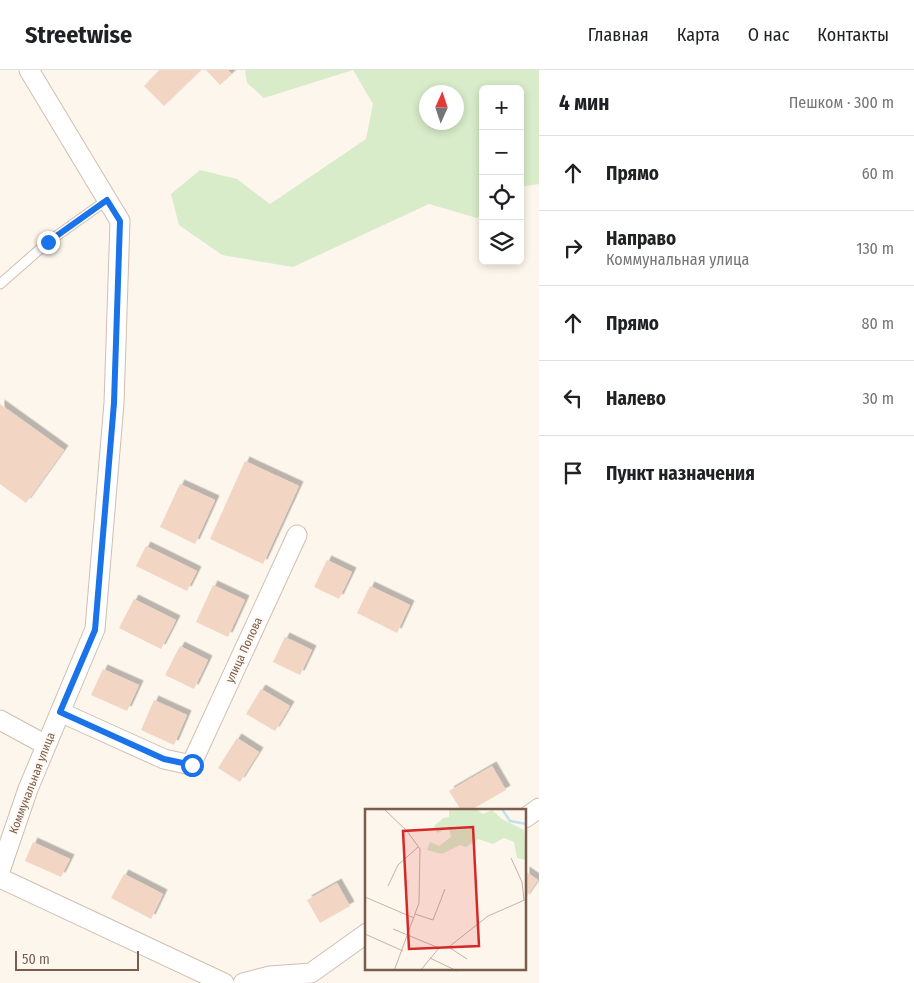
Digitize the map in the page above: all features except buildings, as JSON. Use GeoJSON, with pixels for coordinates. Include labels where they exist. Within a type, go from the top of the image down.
{"type":"FeatureCollection","features":[{"type":"Feature","properties":{"kind":"street","name":"Коммунальная улица"},"geometry":{"type":"LineString","coordinates":[[0,871],[28,789],[95,630],[114,403],[120,221],[29,70]]}},
{"type":"Feature","properties":{"kind":"street","name":"улица Попова"},"geometry":{"type":"LineString","coordinates":[[60,712],[164,759],[192,765],[297,535]]}},
{"type":"Feature","properties":{"kind":"street"},"geometry":{"type":"LineString","coordinates":[[0,720],[46,745]]}},
{"type":"Feature","properties":{"kind":"street"},"geometry":{"type":"LineString","coordinates":[[526,817],[539,808]]}},
{"type":"Feature","properties":{"kind":"street"},"geometry":{"type":"LineString","coordinates":[[0,878],[224,983]]}},
{"type":"Feature","properties":{"kind":"street"},"geometry":{"type":"LineString","coordinates":[[242,983],[270,976],[295,979],[311,973],[365,934]]}},
{"type":"Feature","properties":{"kind":"lane"},"geometry":{"type":"LineString","coordinates":[[0,284],[48,242],[107,200]]}},
{"type":"Feature","properties":{"kind":"green space"},"geometry":{"type":"Polygon","coordinates":[[[245,70],[353,70],[264,98],[247,83],[245,70]]]}},
{"type":"Feature","properties":{"kind":"green space"},"geometry":{"type":"Polygon","coordinates":[[[353,70],[539,70],[539,184],[524,186],[524,85],[479,85],[479,216],[477,218],[429,204],[293,267],[222,255],[179,225],[171,194],[200,170],[237,179],[270,204],[366,139],[373,104],[353,70]]]}},
{"type":"Feature","properties":{"kind":"route"},"geometry":{"type":"LineString","coordinates":[[48,242],[107,200],[120,221],[114,403],[95,630],[60,712],[164,759],[192,765]]}}]}
